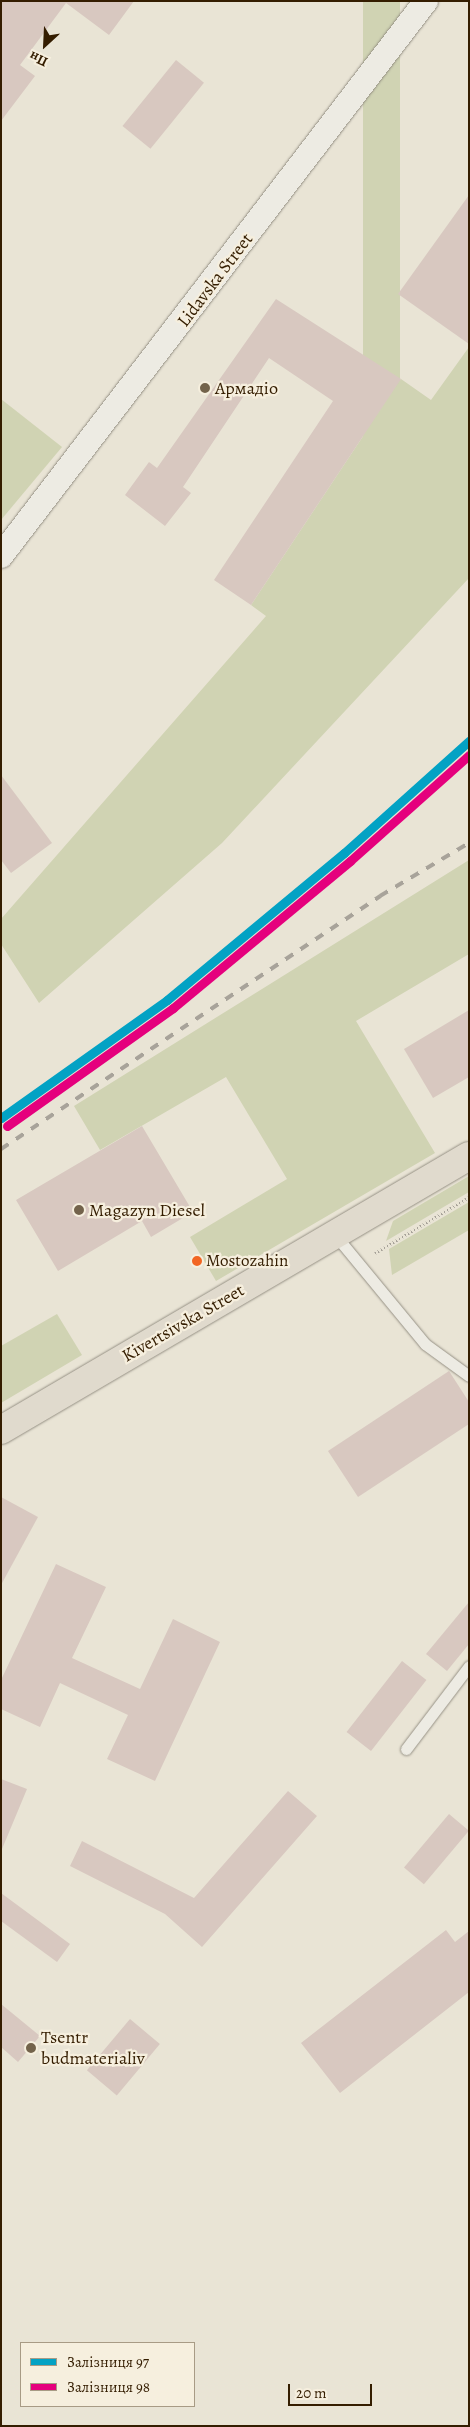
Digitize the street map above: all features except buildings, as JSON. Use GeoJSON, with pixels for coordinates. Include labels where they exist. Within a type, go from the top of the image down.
{"type":"FeatureCollection","features":[{"type":"Feature","properties":{"kind":"main road","name":"Kivertsivska Street"},"geometry":{"type":"LineString","coordinates":[[1,1430],[336,1236],[469,1156]]}},
{"type":"Feature","properties":{"kind":"street","name":"Lidavska Street"},"geometry":{"type":"LineString","coordinates":[[1,556],[426,1]]}},
{"type":"Feature","properties":{"kind":"lane"},"geometry":{"type":"LineString","coordinates":[[336,1236],[425,1344],[469,1376]]}},
{"type":"Feature","properties":{"kind":"lane"},"geometry":{"type":"LineString","coordinates":[[406,1749],[469,1666]]}},
{"type":"Feature","properties":{"kind":"path"},"geometry":{"type":"LineString","coordinates":[[358,1263],[469,1197]]}},
{"type":"Feature","properties":{"kind":"green space"},"geometry":{"type":"Polygon","coordinates":[[[363,1],[400,1],[400,498],[363,498],[363,1]]]}},
{"type":"Feature","properties":{"kind":"green space"},"geometry":{"type":"Polygon","coordinates":[[[469,347],[469,578],[222,843],[39,1003],[1,944],[1,919],[266,616],[251,605],[401,379],[431,400],[469,347]]]}},
{"type":"Feature","properties":{"kind":"green space"},"geometry":{"type":"Polygon","coordinates":[[[1,399],[62,447],[1,520],[1,399]]]}},
{"type":"Feature","properties":{"kind":"green space"},"geometry":{"type":"Polygon","coordinates":[[[469,860],[469,954],[356,1021],[435,1153],[216,1281],[190,1237],[287,1179],[226,1077],[100,1150],[74,1106],[469,860]]]}},
{"type":"Feature","properties":{"kind":"green space"},"geometry":{"type":"Polygon","coordinates":[[[469,1176],[469,1192],[386,1241],[393,1221],[469,1176]]]}},
{"type":"Feature","properties":{"kind":"green space"},"geometry":{"type":"Polygon","coordinates":[[[469,1202],[469,1230],[392,1275],[389,1249],[469,1202]]]}},
{"type":"Feature","properties":{"kind":"green space"},"geometry":{"type":"Polygon","coordinates":[[[57,1314],[82,1355],[1,1403],[1,1346],[57,1314]]]}},
{"type":"Feature","properties":{"kind":"railway"},"geometry":{"type":"LineString","coordinates":[[1,1149],[380,896],[469,843]]}},
{"type":"Feature","properties":{"kind":"rail line","name":"97"},"geometry":{"type":"LineString","coordinates":[[1,1118],[167,1000],[344,853],[469,741]]}},
{"type":"Feature","properties":{"kind":"rail line","name":"98"},"geometry":{"type":"LineString","coordinates":[[7,1126],[173,1008],[350,861],[469,755]]}},
{"type":"Feature","properties":{"kind":"place","name":"Армадіо"},"geometry":{"type":"Point","coordinates":[205,388]}},
{"type":"Feature","properties":{"kind":"place","name":"Magazyn Diesel"},"geometry":{"type":"Point","coordinates":[79,1210]}},
{"type":"Feature","properties":{"kind":"place","name":"Mostozahin"},"geometry":{"type":"Point","coordinates":[197,1261]}},
{"type":"Feature","properties":{"kind":"place","name":"Tsentr budmaterialiv"},"geometry":{"type":"Point","coordinates":[31,2048]}}]}
